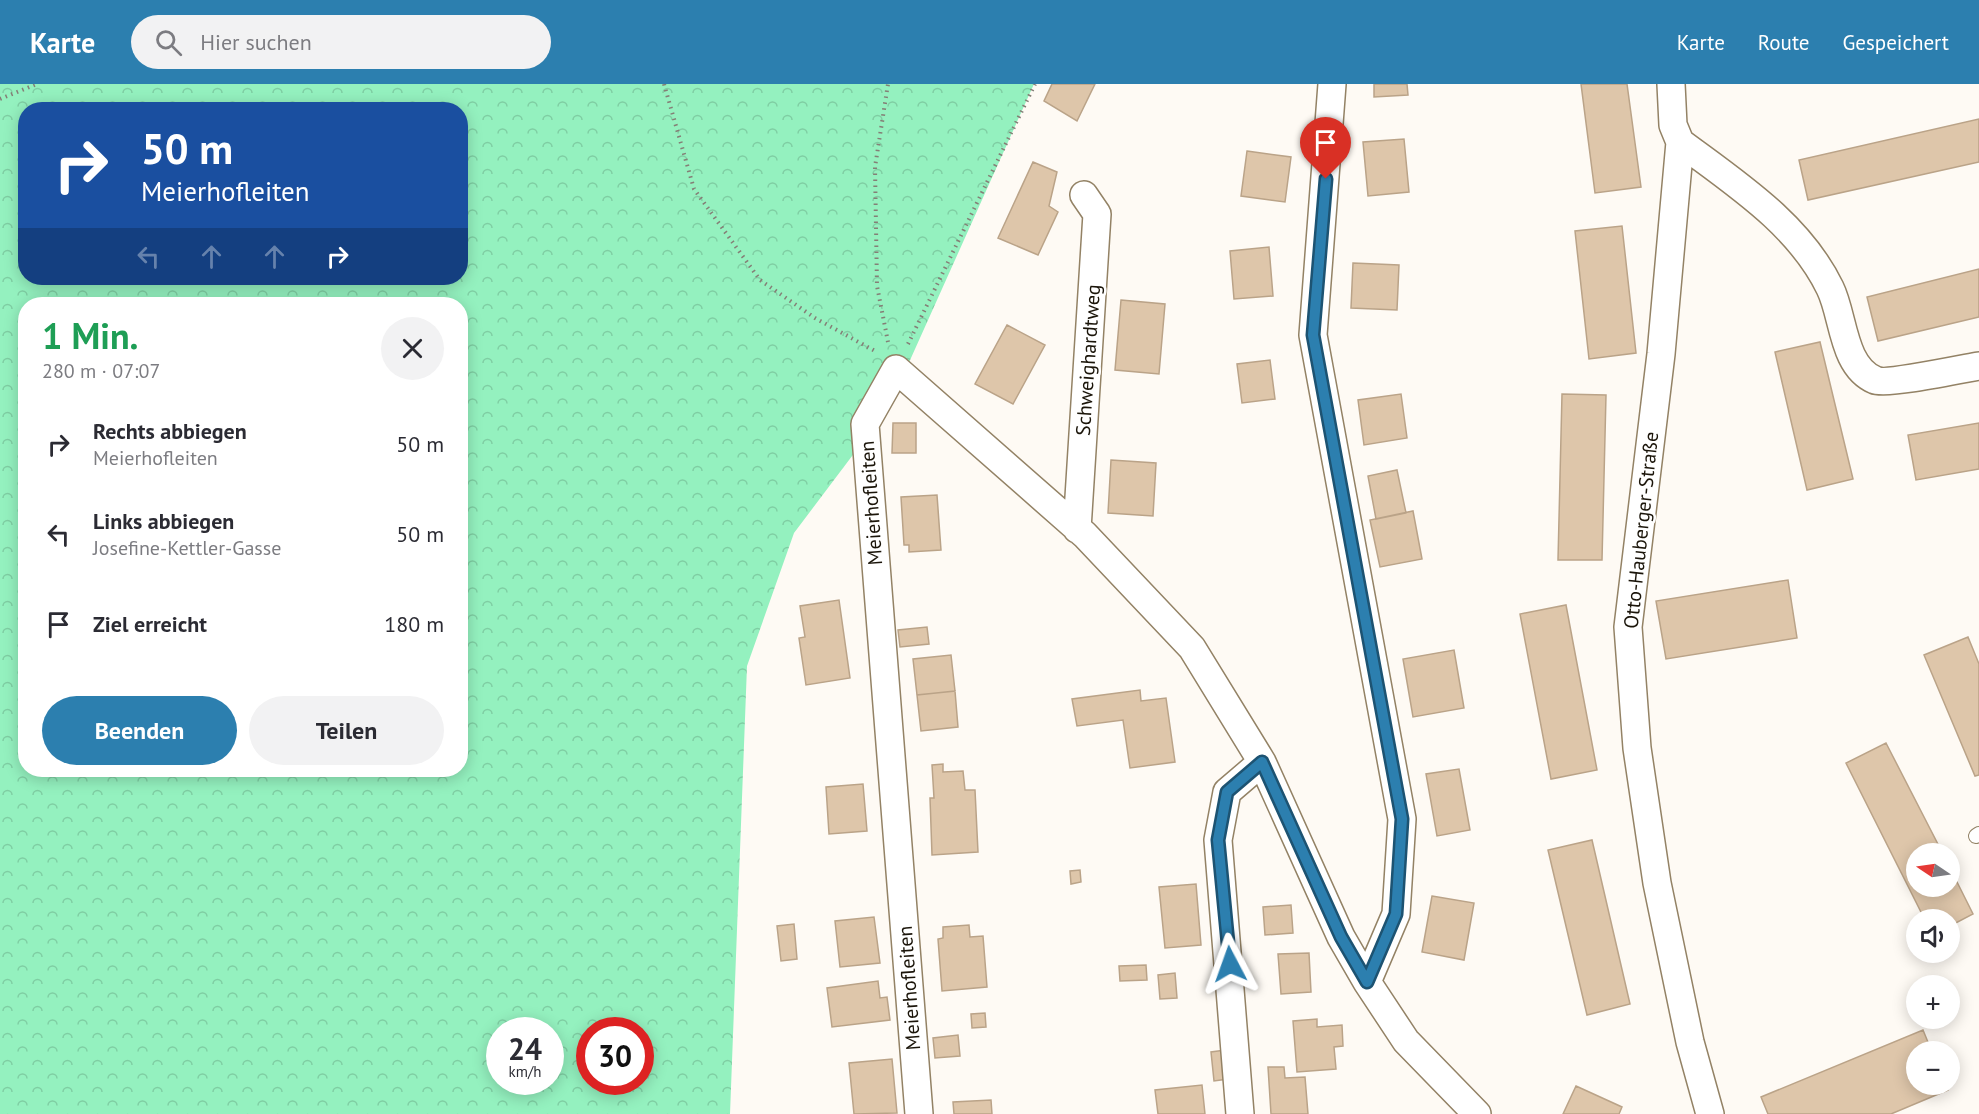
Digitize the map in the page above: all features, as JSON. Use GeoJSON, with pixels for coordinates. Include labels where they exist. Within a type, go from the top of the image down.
{"type":"FeatureCollection","features":[{"type":"Feature","properties":{"kind":"street"},"geometry":{"type":"LineString","coordinates":[[1332,84],[1313,335],[1402,819],[1396,914],[1367,982]]}},
{"type":"Feature","properties":{"kind":"street","name":"Otto-Hauberger-Straße"},"geometry":{"type":"LineString","coordinates":[[1671,84],[1673,125],[1680,142],[1661,354],[1628,627],[1637,748],[1658,883],[1690,1042],[1710,1114]]}},
{"type":"Feature","properties":{"kind":"street"},"geometry":{"type":"LineString","coordinates":[[1680,142],[1761,203],[1808,252],[1831,289],[1852,356],[1861,372],[1877,381],[1979,366]]}},
{"type":"Feature","properties":{"kind":"street","name":"Schweighardtweg"},"geometry":{"type":"LineString","coordinates":[[1077,529],[1097,214],[1084,195]]}},
{"type":"Feature","properties":{"kind":"street"},"geometry":{"type":"LineString","coordinates":[[896,369],[1077,529],[1192,648],[1262,762],[1341,937],[1367,982],[1406,1041],[1477,1114]]}},
{"type":"Feature","properties":{"kind":"street","name":"Meierhofleiten"},"geometry":{"type":"LineString","coordinates":[[896,369],[865,424],[919,1114]]}},
{"type":"Feature","properties":{"kind":"street"},"geometry":{"type":"LineString","coordinates":[[1240,1114],[1218,840],[1227,792],[1262,762]]}},
{"type":"Feature","properties":{"kind":"path"},"geometry":{"type":"LineString","coordinates":[[0,99],[37,84]]}},
{"type":"Feature","properties":{"kind":"path"},"geometry":{"type":"LineString","coordinates":[[664,84],[694,189],[760,280],[815,318],[876,352],[896,369]]}},
{"type":"Feature","properties":{"kind":"path"},"geometry":{"type":"LineString","coordinates":[[888,84],[875,167],[877,286],[884,329],[896,369]]}},
{"type":"Feature","properties":{"kind":"path"},"geometry":{"type":"LineString","coordinates":[[896,369],[1035,84]]}},
{"type":"Feature","properties":{"kind":"green space"},"geometry":{"type":"Polygon","coordinates":[[[0,84],[1034,84],[889,407],[794,533],[747,666],[730,1114],[0,1114],[0,84]]]}},
{"type":"Feature","properties":{"kind":"building"},"geometry":{"type":"Polygon","coordinates":[[[1052,84],[1095,84],[1077,121],[1044,101],[1052,84]]]}},
{"type":"Feature","properties":{"kind":"building"},"geometry":{"type":"Polygon","coordinates":[[[1374,84],[1407,84],[1408,95],[1374,97],[1374,84]]]}},
{"type":"Feature","properties":{"kind":"building"},"geometry":{"type":"Polygon","coordinates":[[[1581,84],[1627,84],[1641,187],[1595,193],[1581,84]]]}},
{"type":"Feature","properties":{"kind":"building"},"geometry":{"type":"Polygon","coordinates":[[[1979,119],[1979,162],[1808,200],[1799,160],[1979,119]]]}},
{"type":"Feature","properties":{"kind":"building"},"geometry":{"type":"Polygon","coordinates":[[[1404,139],[1409,192],[1368,196],[1363,142],[1404,139]]]}},
{"type":"Feature","properties":{"kind":"building"},"geometry":{"type":"Polygon","coordinates":[[[1247,151],[1291,157],[1285,202],[1241,196],[1247,151]]]}},
{"type":"Feature","properties":{"kind":"building"},"geometry":{"type":"Polygon","coordinates":[[[1033,162],[1057,172],[1049,206],[1058,212],[1038,255],[998,238],[1033,162]]]}},
{"type":"Feature","properties":{"kind":"building"},"geometry":{"type":"Polygon","coordinates":[[[1622,226],[1636,353],[1589,359],[1575,231],[1622,226]]]}},
{"type":"Feature","properties":{"kind":"building"},"geometry":{"type":"Polygon","coordinates":[[[1269,247],[1273,296],[1234,299],[1230,251],[1269,247]]]}},
{"type":"Feature","properties":{"kind":"building"},"geometry":{"type":"Polygon","coordinates":[[[1353,263],[1399,265],[1397,310],[1351,308],[1353,263]]]}},
{"type":"Feature","properties":{"kind":"building"},"geometry":{"type":"Polygon","coordinates":[[[1979,269],[1979,317],[1878,341],[1867,297],[1979,269]]]}},
{"type":"Feature","properties":{"kind":"building"},"geometry":{"type":"Polygon","coordinates":[[[1121,300],[1165,304],[1159,374],[1115,370],[1121,300]]]}},
{"type":"Feature","properties":{"kind":"building"},"geometry":{"type":"Polygon","coordinates":[[[1007,325],[1045,345],[1013,404],[975,384],[1007,325]]]}},
{"type":"Feature","properties":{"kind":"building"},"geometry":{"type":"Polygon","coordinates":[[[1820,342],[1853,479],[1807,490],[1775,352],[1820,342]]]}},
{"type":"Feature","properties":{"kind":"building"},"geometry":{"type":"Polygon","coordinates":[[[1270,360],[1275,399],[1242,403],[1237,364],[1270,360]]]}},
{"type":"Feature","properties":{"kind":"building"},"geometry":{"type":"Polygon","coordinates":[[[1401,394],[1407,438],[1364,445],[1358,400],[1401,394]]]}},
{"type":"Feature","properties":{"kind":"building"},"geometry":{"type":"Polygon","coordinates":[[[1562,394],[1606,395],[1602,560],[1558,560],[1562,394]]]}},
{"type":"Feature","properties":{"kind":"building"},"geometry":{"type":"Polygon","coordinates":[[[893,423],[916,423],[916,453],[892,453],[893,423]]]}},
{"type":"Feature","properties":{"kind":"building"},"geometry":{"type":"Polygon","coordinates":[[[1979,423],[1979,469],[1916,480],[1908,435],[1979,423]]]}},
{"type":"Feature","properties":{"kind":"building"},"geometry":{"type":"Polygon","coordinates":[[[1111,460],[1156,463],[1153,516],[1108,513],[1111,460]]]}},
{"type":"Feature","properties":{"kind":"building"},"geometry":{"type":"Polygon","coordinates":[[[1397,470],[1406,513],[1376,519],[1368,476],[1397,470]]]}},
{"type":"Feature","properties":{"kind":"building"},"geometry":{"type":"Polygon","coordinates":[[[937,495],[941,550],[909,552],[909,545],[904,545],[901,497],[937,495]]]}},
{"type":"Feature","properties":{"kind":"building"},"geometry":{"type":"Polygon","coordinates":[[[1413,511],[1422,559],[1380,567],[1370,520],[1413,511]]]}},
{"type":"Feature","properties":{"kind":"building"},"geometry":{"type":"Polygon","coordinates":[[[1788,580],[1797,638],[1666,659],[1656,601],[1788,580]]]}},
{"type":"Feature","properties":{"kind":"building"},"geometry":{"type":"Polygon","coordinates":[[[839,600],[850,678],[806,685],[799,638],[805,637],[800,606],[839,600]]]}},
{"type":"Feature","properties":{"kind":"building"},"geometry":{"type":"Polygon","coordinates":[[[1566,605],[1597,770],[1551,779],[1520,614],[1566,605]]]}},
{"type":"Feature","properties":{"kind":"building"},"geometry":{"type":"Polygon","coordinates":[[[927,627],[929,644],[900,647],[898,630],[927,627]]]}},
{"type":"Feature","properties":{"kind":"building"},"geometry":{"type":"Polygon","coordinates":[[[1968,637],[1979,664],[1979,775],[1975,776],[1924,655],[1968,637]]]}},
{"type":"Feature","properties":{"kind":"building"},"geometry":{"type":"Polygon","coordinates":[[[1454,650],[1464,708],[1413,717],[1403,659],[1454,650]]]}},
{"type":"Feature","properties":{"kind":"building"},"geometry":{"type":"Polygon","coordinates":[[[951,655],[955,691],[917,695],[913,659],[951,655]]]}},
{"type":"Feature","properties":{"kind":"building"},"geometry":{"type":"Polygon","coordinates":[[[1140,690],[1141,701],[1166,698],[1175,762],[1130,768],[1123,720],[1077,726],[1072,699],[1140,690]]]}},
{"type":"Feature","properties":{"kind":"building"},"geometry":{"type":"Polygon","coordinates":[[[955,691],[958,727],[921,731],[917,695],[955,691]]]}},
{"type":"Feature","properties":{"kind":"building"},"geometry":{"type":"Polygon","coordinates":[[[1886,743],[1937,843],[1906,843],[1906,882],[1846,763],[1886,743]]]}},
{"type":"Feature","properties":{"kind":"building"},"geometry":{"type":"Polygon","coordinates":[[[943,764],[943,772],[963,771],[965,790],[975,790],[978,852],[932,855],[930,798],[934,798],[932,765],[943,764]]]}},
{"type":"Feature","properties":{"kind":"building"},"geometry":{"type":"Polygon","coordinates":[[[1459,769],[1470,830],[1437,836],[1426,774],[1459,769]]]}},
{"type":"Feature","properties":{"kind":"building"},"geometry":{"type":"Polygon","coordinates":[[[863,784],[867,831],[829,834],[826,787],[863,784]]]}},
{"type":"Feature","properties":{"kind":"building"},"geometry":{"type":"Polygon","coordinates":[[[1592,840],[1630,1004],[1587,1015],[1548,850],[1592,840]]]}},
{"type":"Feature","properties":{"kind":"building"},"geometry":{"type":"Polygon","coordinates":[[[1080,870],[1081,882],[1071,884],[1070,871],[1080,870]]]}},
{"type":"Feature","properties":{"kind":"building"},"geometry":{"type":"Polygon","coordinates":[[[1196,884],[1201,945],[1165,948],[1159,887],[1196,884]]]}},
{"type":"Feature","properties":{"kind":"building"},"geometry":{"type":"Polygon","coordinates":[[[1960,888],[1973,914],[1960,921],[1960,909],[1919,909],[1913,897],[1960,897],[1960,888]]]}},
{"type":"Feature","properties":{"kind":"building"},"geometry":{"type":"Polygon","coordinates":[[[1432,896],[1474,903],[1464,960],[1422,952],[1432,896]]]}},
{"type":"Feature","properties":{"kind":"building"},"geometry":{"type":"Polygon","coordinates":[[[1291,905],[1293,933],[1265,935],[1263,907],[1291,905]]]}},
{"type":"Feature","properties":{"kind":"building"},"geometry":{"type":"Polygon","coordinates":[[[874,917],[880,963],[840,967],[835,921],[874,917]]]}},
{"type":"Feature","properties":{"kind":"building"},"geometry":{"type":"Polygon","coordinates":[[[794,924],[797,959],[781,961],[777,926],[794,924]]]}},
{"type":"Feature","properties":{"kind":"building"},"geometry":{"type":"Polygon","coordinates":[[[969,925],[970,937],[983,936],[987,987],[942,991],[938,939],[943,938],[943,927],[969,925]]]}},
{"type":"Feature","properties":{"kind":"building"},"geometry":{"type":"Polygon","coordinates":[[[1309,953],[1311,992],[1281,994],[1278,954],[1309,953]]]}},
{"type":"Feature","properties":{"kind":"building"},"geometry":{"type":"Polygon","coordinates":[[[1146,965],[1147,980],[1120,981],[1119,966],[1146,965]]]}},
{"type":"Feature","properties":{"kind":"building"},"geometry":{"type":"Polygon","coordinates":[[[1175,973],[1177,998],[1160,999],[1158,975],[1175,973]]]}},
{"type":"Feature","properties":{"kind":"building"},"geometry":{"type":"Polygon","coordinates":[[[878,981],[880,998],[887,997],[890,1020],[832,1027],[827,988],[878,981]]]}},
{"type":"Feature","properties":{"kind":"building"},"geometry":{"type":"Polygon","coordinates":[[[985,1013],[986,1027],[972,1028],[971,1014],[985,1013]]]}},
{"type":"Feature","properties":{"kind":"building"},"geometry":{"type":"Polygon","coordinates":[[[1317,1019],[1317,1027],[1342,1025],[1343,1046],[1334,1047],[1336,1069],[1297,1072],[1293,1021],[1317,1019]]]}},
{"type":"Feature","properties":{"kind":"building"},"geometry":{"type":"Polygon","coordinates":[[[1923,1030],[1928,1041],[1906,1041],[1906,1095],[1936,1095],[1891,1114],[1768,1114],[1761,1097],[1923,1030]]]}},
{"type":"Feature","properties":{"kind":"building"},"geometry":{"type":"Polygon","coordinates":[[[958,1035],[960,1056],[935,1058],[933,1038],[958,1035]]]}},
{"type":"Feature","properties":{"kind":"building"},"geometry":{"type":"Polygon","coordinates":[[[1225,1050],[1228,1079],[1214,1081],[1211,1052],[1225,1050]]]}},
{"type":"Feature","properties":{"kind":"building"},"geometry":{"type":"Polygon","coordinates":[[[892,1059],[897,1113],[854,1114],[849,1063],[892,1059]]]}},
{"type":"Feature","properties":{"kind":"building"},"geometry":{"type":"Polygon","coordinates":[[[1268,1067],[1284,1067],[1285,1078],[1305,1077],[1308,1114],[1271,1114],[1268,1067]]]}},
{"type":"Feature","properties":{"kind":"building"},"geometry":{"type":"Polygon","coordinates":[[[1202,1085],[1205,1114],[1158,1114],[1155,1090],[1202,1085]]]}},
{"type":"Feature","properties":{"kind":"building"},"geometry":{"type":"Polygon","coordinates":[[[1576,1086],[1622,1107],[1619,1114],[1563,1114],[1576,1086]]]}},
{"type":"Feature","properties":{"kind":"building"},"geometry":{"type":"Polygon","coordinates":[[[991,1100],[992,1114],[954,1114],[953,1102],[991,1100]]]}},
{"type":"Feature","properties":{"kind":"route"},"geometry":{"type":"LineString","coordinates":[[1230,964],[1218,840],[1227,792],[1262,762],[1341,937],[1367,982],[1396,914],[1402,819],[1313,335],[1326,179]]}}]}
